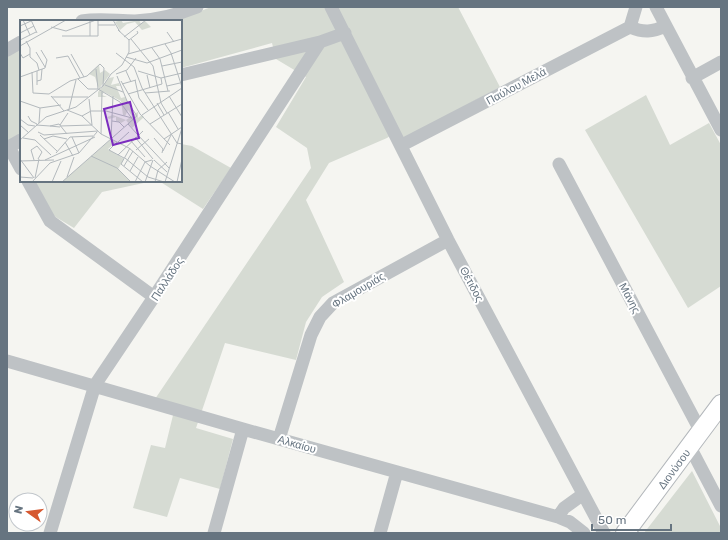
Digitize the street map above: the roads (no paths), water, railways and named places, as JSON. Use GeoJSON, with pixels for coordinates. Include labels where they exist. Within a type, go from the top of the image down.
{"type":"FeatureCollection","features":[{"type":"Feature","properties":{"kind":"main road","name":"Διονύσου"},"geometry":{"type":"LineString","coordinates":[[625,533],[721,404]]}},
{"type":"Feature","properties":{"kind":"street"},"geometry":{"type":"LineString","coordinates":[[144,20],[175,16],[196,7]]}},
{"type":"Feature","properties":{"kind":"street","name":"Θέτιδος"},"geometry":{"type":"LineString","coordinates":[[332,7],[448,240],[582,495],[604,533]]}},
{"type":"Feature","properties":{"kind":"street"},"geometry":{"type":"LineString","coordinates":[[636,7],[630,27],[640,31],[651,32],[666,26]]}},
{"type":"Feature","properties":{"kind":"street"},"geometry":{"type":"LineString","coordinates":[[656,7],[692,78],[721,130]]}},
{"type":"Feature","properties":{"kind":"street"},"geometry":{"type":"LineString","coordinates":[[87,20],[114,20]]}},
{"type":"Feature","properties":{"kind":"street","name":"Παύλου Μελά"},"geometry":{"type":"LineString","coordinates":[[402,145],[630,27]]}},
{"type":"Feature","properties":{"kind":"street"},"geometry":{"type":"LineString","coordinates":[[182,75],[320,42],[345,33]]}},
{"type":"Feature","properties":{"kind":"street","name":"Παλλάδος"},"geometry":{"type":"LineString","coordinates":[[50,533],[95,385],[320,42]]}},
{"type":"Feature","properties":{"kind":"street"},"geometry":{"type":"LineString","coordinates":[[7,50],[20,43]]}},
{"type":"Feature","properties":{"kind":"street"},"geometry":{"type":"LineString","coordinates":[[692,78],[721,62]]}},
{"type":"Feature","properties":{"kind":"street"},"geometry":{"type":"LineString","coordinates":[[20,141],[8,147],[20,167]]}},
{"type":"Feature","properties":{"kind":"street","name":"Μάνης"},"geometry":{"type":"LineString","coordinates":[[559,164],[701,432]]}},
{"type":"Feature","properties":{"kind":"street"},"geometry":{"type":"LineString","coordinates":[[29,182],[50,221],[154,297]]}},
{"type":"Feature","properties":{"kind":"street","name":"Φλαμουριάς"},"geometry":{"type":"LineString","coordinates":[[279,439],[311,335],[320,317],[333,302],[448,240]]}},
{"type":"Feature","properties":{"kind":"street","name":"Αλκαίου"},"geometry":{"type":"LineString","coordinates":[[7,361],[558,517],[570,522],[584,533]]}},
{"type":"Feature","properties":{"kind":"street"},"geometry":{"type":"LineString","coordinates":[[214,533],[243,429]]}},
{"type":"Feature","properties":{"kind":"street"},"geometry":{"type":"LineString","coordinates":[[690,447],[721,506]]}},
{"type":"Feature","properties":{"kind":"street"},"geometry":{"type":"LineString","coordinates":[[380,533],[397,472]]}},
{"type":"Feature","properties":{"kind":"street"},"geometry":{"type":"LineString","coordinates":[[558,517],[564,508],[582,495]]}}]}
